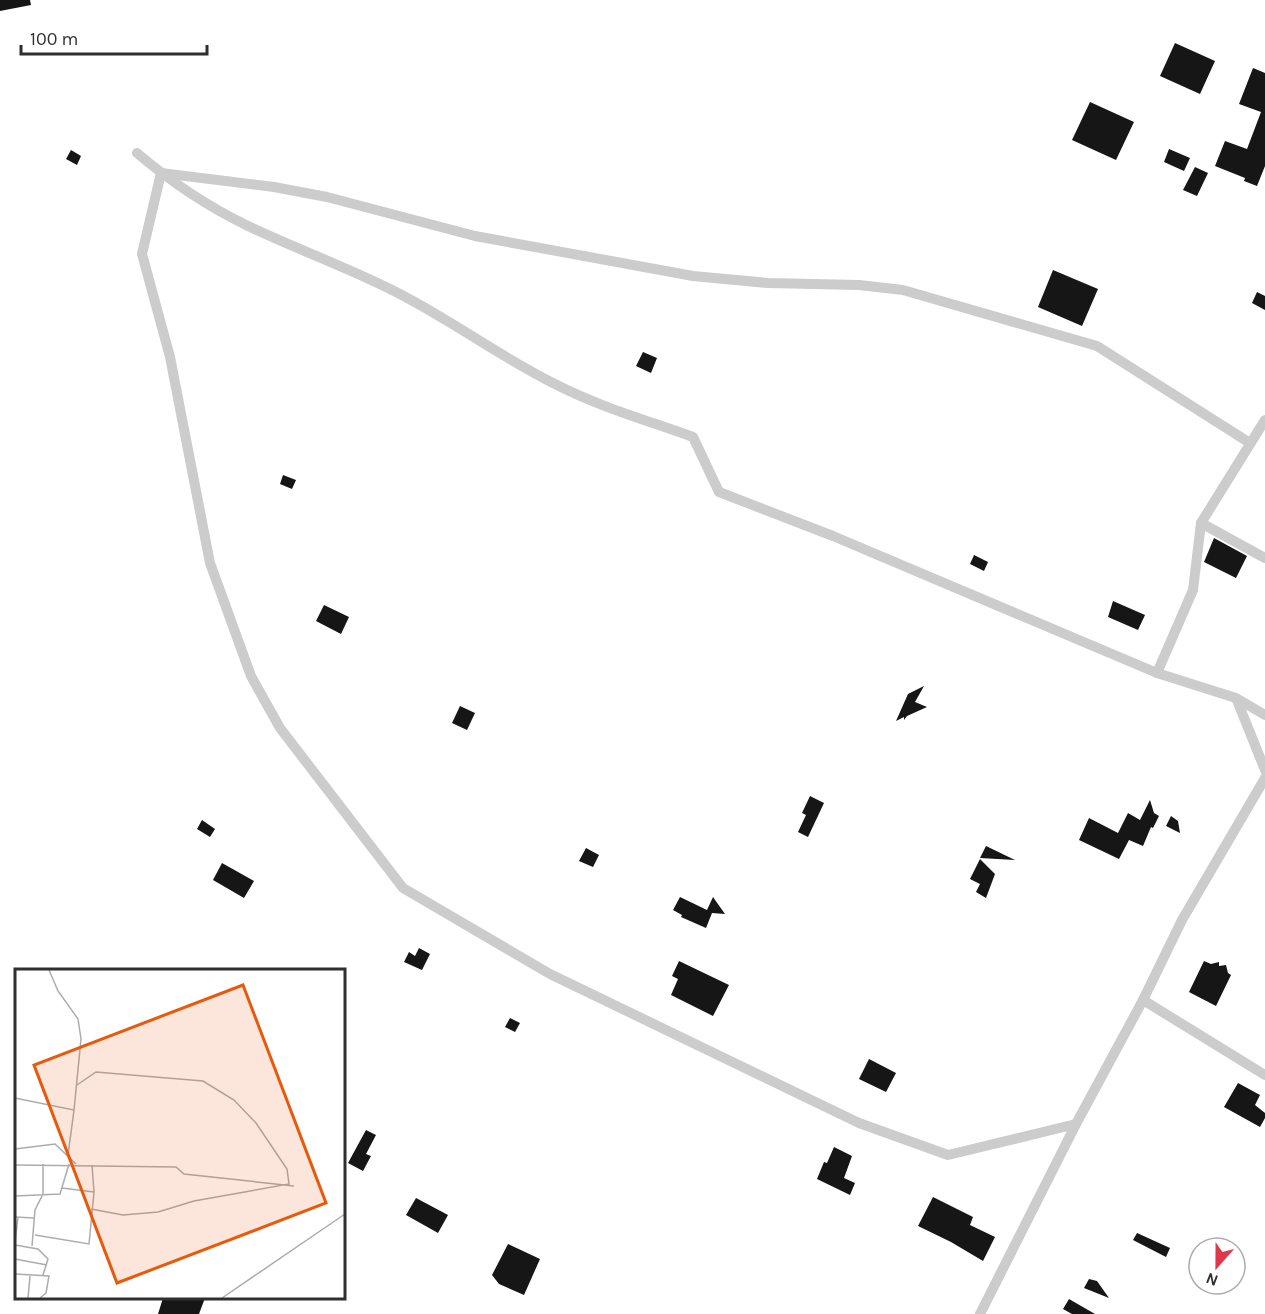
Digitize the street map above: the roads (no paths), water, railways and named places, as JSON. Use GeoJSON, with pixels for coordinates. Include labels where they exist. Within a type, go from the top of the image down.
{"type":"FeatureCollection","features":[{"type":"Feature","properties":{"kind":"street"},"geometry":{"type":"LineString","coordinates":[[137,153],[186,190],[245,225],[358,273],[398,293],[510,361],[555,384],[693,437],[719,492],[833,536],[1157,674],[1236,698],[1265,715]]}},
{"type":"Feature","properties":{"kind":"street"},"geometry":{"type":"LineString","coordinates":[[161,173],[274,187],[327,197],[475,236],[693,276],[768,283],[860,285],[903,290],[1097,346],[1250,443]]}},
{"type":"Feature","properties":{"kind":"street"},"geometry":{"type":"LineString","coordinates":[[161,173],[142,254],[170,357],[210,563],[251,676],[280,728],[403,888],[550,974],[859,1123],[948,1155],[1076,1124]]}},
{"type":"Feature","properties":{"kind":"street"},"geometry":{"type":"LineString","coordinates":[[1157,674],[1193,590],[1201,523],[1265,420]]}},
{"type":"Feature","properties":{"kind":"street"},"geometry":{"type":"LineString","coordinates":[[1201,523],[1265,558]]}},
{"type":"Feature","properties":{"kind":"street"},"geometry":{"type":"LineString","coordinates":[[1236,698],[1265,770]]}},
{"type":"Feature","properties":{"kind":"street"},"geometry":{"type":"LineString","coordinates":[[980,1314],[1182,920],[1265,778]]}},
{"type":"Feature","properties":{"kind":"street"},"geometry":{"type":"LineString","coordinates":[[1143,1000],[1265,1075]]}}]}
